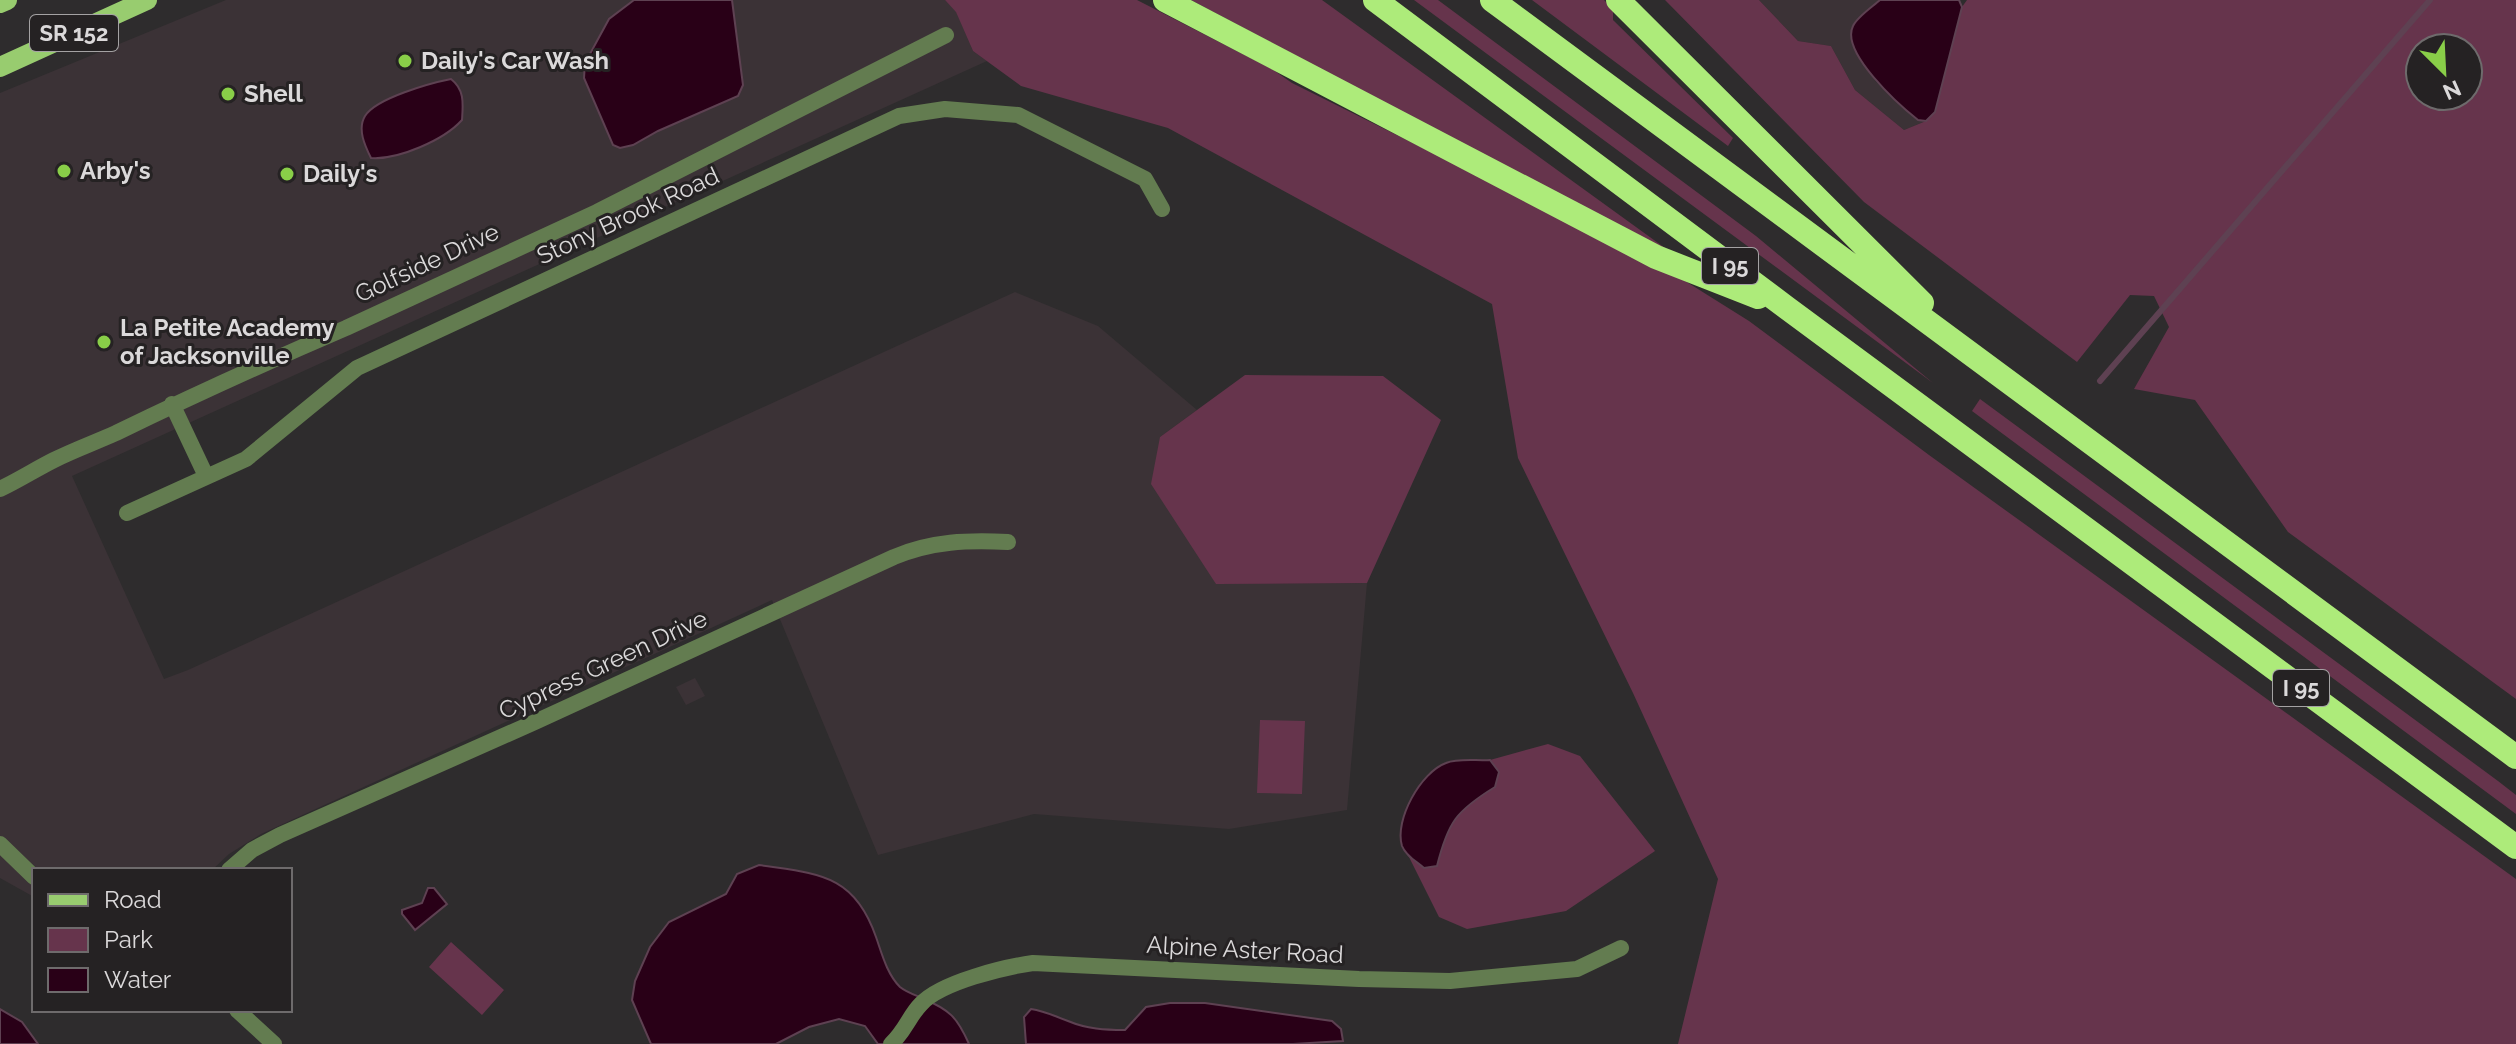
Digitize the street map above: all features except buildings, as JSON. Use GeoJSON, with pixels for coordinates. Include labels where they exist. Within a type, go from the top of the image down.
{"type":"FeatureCollection","features":[{"type":"Feature","properties":{"kind":"highway"},"geometry":{"type":"LineString","coordinates":[[1165,0],[1656,257],[1787,308]]}},
{"type":"Feature","properties":{"kind":"highway","name":"I 95"},"geometry":{"type":"LineString","coordinates":[[1375,0],[2516,847]]}},
{"type":"Feature","properties":{"kind":"highway"},"geometry":{"type":"LineString","coordinates":[[1492,0],[2516,757]]}},
{"type":"Feature","properties":{"kind":"highway"},"geometry":{"type":"LineString","coordinates":[[1618,0],[1981,361]]}},
{"type":"Feature","properties":{"kind":"main road","name":"SR 152"},"geometry":{"type":"LineString","coordinates":[[0,3],[7,0]]}},
{"type":"Feature","properties":{"kind":"main road","name":"SR 152"},"geometry":{"type":"LineString","coordinates":[[0,67],[147,0]]}},
{"type":"Feature","properties":{"kind":"street","name":"Golfside Drive"},"geometry":{"type":"LineString","coordinates":[[0,489],[172,404],[346,328],[615,203],[946,35]]}},
{"type":"Feature","properties":{"kind":"street","name":"Stony Brook Road"},"geometry":{"type":"LineString","coordinates":[[127,513],[246,459],[357,368],[899,116],[945,109],[1018,115],[1145,179],[1162,209]]}},
{"type":"Feature","properties":{"kind":"street"},"geometry":{"type":"LineString","coordinates":[[172,404],[206,476]]}},
{"type":"Feature","properties":{"kind":"street","name":"Cypress Green Drive"},"geometry":{"type":"LineString","coordinates":[[231,868],[252,850],[280,835],[894,557],[928,545],[965,540],[1008,542]]}},
{"type":"Feature","properties":{"kind":"street"},"geometry":{"type":"LineString","coordinates":[[0,844],[32,875]]}},
{"type":"Feature","properties":{"kind":"street","name":"Alpine Aster Road"},"geometry":{"type":"LineString","coordinates":[[891,1044],[904,1032],[921,1003],[947,988],[1001,968],[1033,963],[1450,981],[1577,969],[1621,948]]}},
{"type":"Feature","properties":{"kind":"street"},"geometry":{"type":"LineString","coordinates":[[239,1012],[274,1044]]}},
{"type":"Feature","properties":{"kind":"shaded area"},"geometry":{"type":"Polygon","coordinates":[[[226,0],[945,0],[956,11],[973,51],[987,61],[72,476],[164,679],[1015,292],[1098,326],[1197,410],[1160,437],[1216,584],[1367,583],[1347,810],[1229,829],[1034,814],[878,855],[772,600],[261,834],[229,854],[214,868],[32,868],[32,896],[0,878],[0,93],[226,0]]]}},
{"type":"Feature","properties":{"kind":"shaded area"},"geometry":{"type":"Polygon","coordinates":[[[1759,0],[1880,0],[1853,25],[1875,81],[1918,120],[1926,121],[1904,130],[1855,90],[1831,46],[1798,41],[1759,0]]]}},
{"type":"Feature","properties":{"kind":"shaded area"},"geometry":{"type":"Polygon","coordinates":[[[695,678],[705,696],[686,705],[676,687],[695,678]]]}},
{"type":"Feature","properties":{"kind":"green space"},"geometry":{"type":"Polygon","coordinates":[[[945,0],[1137,0],[1272,69],[1292,83],[1666,269],[1749,321],[1929,455],[2516,879],[2516,1044],[1678,1044],[1718,879],[1633,693],[1518,458],[1492,304],[1168,128],[1021,86],[973,51],[956,12],[945,0]]]}},
{"type":"Feature","properties":{"kind":"green space"},"geometry":{"type":"Polygon","coordinates":[[[1191,0],[1322,0],[1683,261],[1191,0]]]}},
{"type":"Feature","properties":{"kind":"green space"},"geometry":{"type":"Polygon","coordinates":[[[1414,0],[1438,0],[1756,236],[1933,383],[1414,0]]]}},
{"type":"Feature","properties":{"kind":"green space"},"geometry":{"type":"Polygon","coordinates":[[[1532,0],[1604,0],[1613,9],[1613,20],[1733,138],[1728,146],[1532,0]]]}},
{"type":"Feature","properties":{"kind":"green space"},"geometry":{"type":"Polygon","coordinates":[[[1665,0],[1759,0],[1798,41],[1831,46],[1855,90],[1904,130],[1926,121],[1935,112],[1962,7],[1967,0],[2516,0],[2516,699],[2288,532],[2195,400],[2134,389],[2169,327],[2154,296],[2130,295],[2077,362],[1864,202],[1665,0]]]}},
{"type":"Feature","properties":{"kind":"green space"},"geometry":{"type":"Polygon","coordinates":[[[1245,375],[1383,376],[1441,420],[1367,583],[1216,584],[1151,484],[1160,437],[1245,375]]]}},
{"type":"Feature","properties":{"kind":"green space"},"geometry":{"type":"Polygon","coordinates":[[[1980,399],[2498,781],[2516,795],[2516,814],[1972,411],[1980,399]]]}},
{"type":"Feature","properties":{"kind":"green space"},"geometry":{"type":"Polygon","coordinates":[[[1260,720],[1305,721],[1302,794],[1257,793],[1260,720]]]}},
{"type":"Feature","properties":{"kind":"green space"},"geometry":{"type":"Polygon","coordinates":[[[1548,744],[1580,756],[1655,851],[1566,911],[1467,929],[1439,917],[1408,855],[1424,867],[1437,866],[1445,837],[1455,819],[1495,787],[1499,772],[1490,760],[1548,744]]]}},
{"type":"Feature","properties":{"kind":"green space"},"geometry":{"type":"Polygon","coordinates":[[[451,942],[504,990],[482,1015],[429,967],[451,942]]]}},
{"type":"Feature","properties":{"kind":"water"},"geometry":{"type":"Polygon","coordinates":[[[634,0],[732,0],[743,85],[738,96],[633,145],[620,148],[613,145],[584,78],[585,63],[609,19],[634,0]]]}},
{"type":"Feature","properties":{"kind":"water"},"geometry":{"type":"Polygon","coordinates":[[[1880,0],[1959,0],[1962,7],[1935,112],[1926,121],[1918,120],[1886,91],[1855,50],[1851,37],[1853,26],[1880,0]]]}},
{"type":"Feature","properties":{"kind":"water"},"geometry":{"type":"Polygon","coordinates":[[[451,79],[461,93],[462,120],[444,135],[420,147],[394,156],[371,158],[364,143],[362,126],[371,109],[405,92],[451,79]]]}},
{"type":"Feature","properties":{"kind":"water"},"geometry":{"type":"Polygon","coordinates":[[[1490,760],[1499,772],[1495,787],[1462,811],[1445,838],[1437,866],[1424,868],[1402,846],[1401,835],[1406,811],[1419,786],[1437,768],[1451,761],[1490,760]]]}},
{"type":"Feature","properties":{"kind":"water"},"geometry":{"type":"Polygon","coordinates":[[[759,865],[816,875],[845,888],[867,916],[895,982],[946,1011],[961,1027],[969,1044],[878,1044],[865,1026],[839,1019],[809,1027],[776,1044],[651,1044],[632,1000],[635,981],[650,947],[669,922],[726,894],[737,874],[759,865]]]}},
{"type":"Feature","properties":{"kind":"water"},"geometry":{"type":"Polygon","coordinates":[[[428,888],[434,888],[447,904],[415,930],[402,910],[422,903],[428,888]]]}},
{"type":"Feature","properties":{"kind":"water"},"geometry":{"type":"Polygon","coordinates":[[[1205,1003],[1332,1021],[1341,1029],[1343,1041],[1293,1044],[1026,1044],[1024,1017],[1031,1009],[1075,1024],[1125,1030],[1146,1007],[1205,1003]]]}},
{"type":"Feature","properties":{"kind":"water"},"geometry":{"type":"Polygon","coordinates":[[[0,1009],[22,1022],[38,1044],[0,1044],[0,1009]]]}},
{"type":"Feature","properties":{"kind":"waterway"},"geometry":{"type":"LineString","coordinates":[[2100,381],[2430,0]]}},
{"type":"Feature","properties":{"kind":"place","name":"Daily's Car Wash"},"geometry":{"type":"Point","coordinates":[405,61]}},
{"type":"Feature","properties":{"kind":"place","name":"Shell"},"geometry":{"type":"Point","coordinates":[228,94]}},
{"type":"Feature","properties":{"kind":"place","name":"Arby's"},"geometry":{"type":"Point","coordinates":[64,171]}},
{"type":"Feature","properties":{"kind":"place","name":"Daily's"},"geometry":{"type":"Point","coordinates":[287,174]}},
{"type":"Feature","properties":{"kind":"place","name":"La Petite Academy of Jacksonville"},"geometry":{"type":"Point","coordinates":[104,342]}}]}
